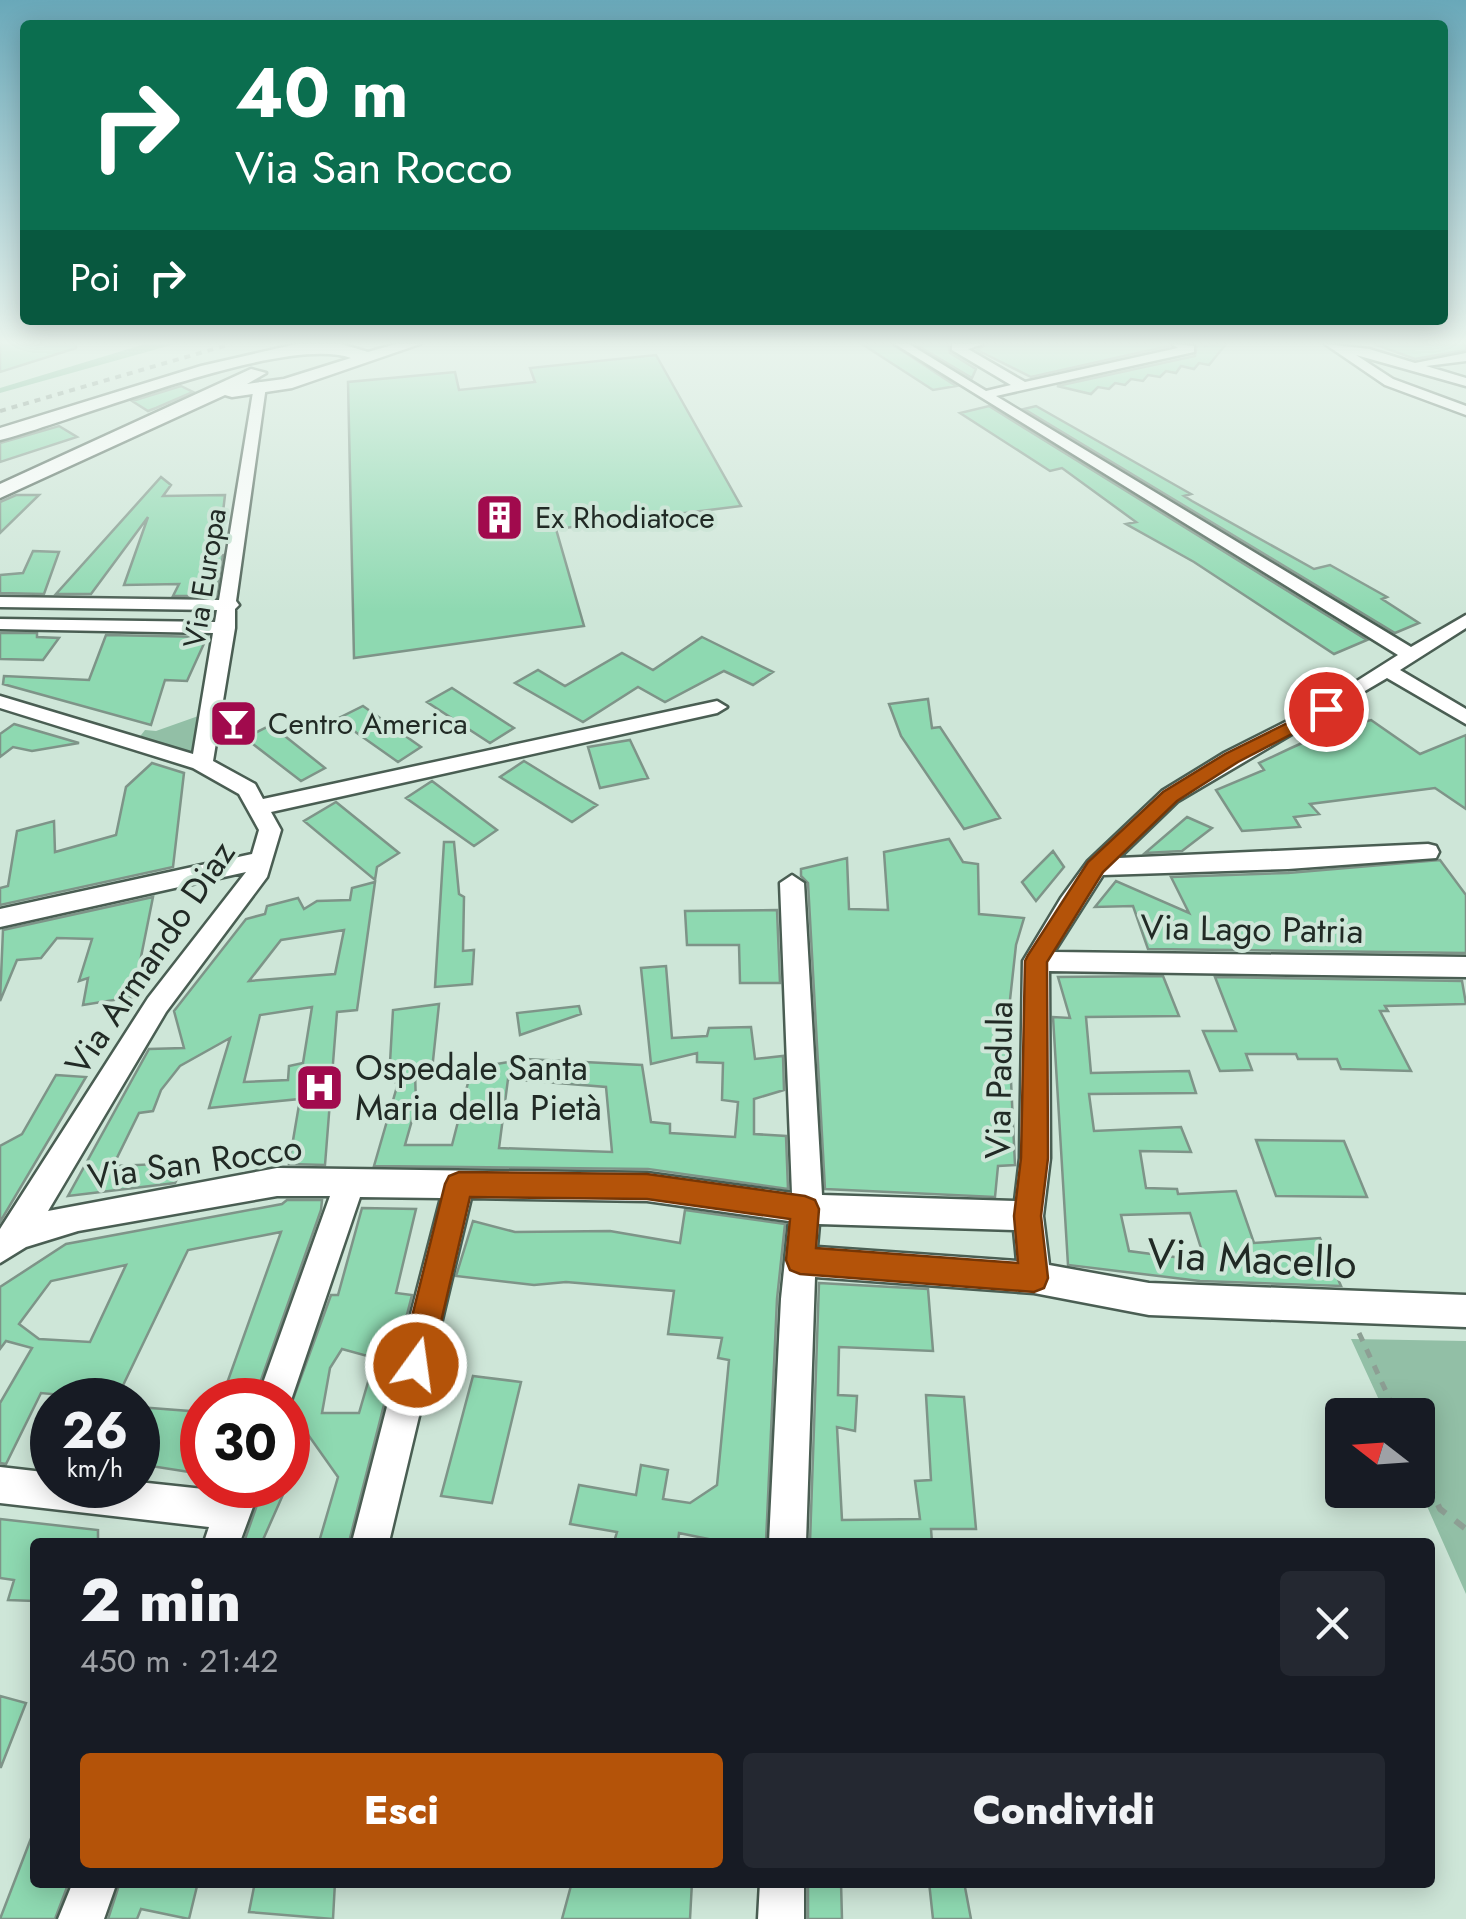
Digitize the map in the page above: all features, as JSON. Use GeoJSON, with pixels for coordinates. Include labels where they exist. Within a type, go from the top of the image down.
{"type":"FeatureCollection","features":[{"type":"Feature","properties":{"kind":"street"},"geometry":{"type":"LineString","coordinates":[[0,492],[128,434]]}},
{"type":"Feature","properties":{"kind":"street","name":"Via Europa"},"geometry":{"type":"LineString","coordinates":[[201,764],[255,434]]}},
{"type":"Feature","properties":{"kind":"street"},"geometry":{"type":"LineString","coordinates":[[1047,434],[1411,655]]}},
{"type":"Feature","properties":{"kind":"street"},"geometry":{"type":"LineString","coordinates":[[0,602],[230,605]]}},
{"type":"Feature","properties":{"kind":"street","name":"Via Padula"},"geometry":{"type":"LineString","coordinates":[[1034,1278],[1028,1216],[1035,1158],[1036,961],[1096,867],[1170,796],[1231,758],[1326,709],[1466,620]]}},
{"type":"Feature","properties":{"kind":"street"},"geometry":{"type":"LineString","coordinates":[[0,624],[226,628]]}},
{"type":"Feature","properties":{"kind":"street"},"geometry":{"type":"LineString","coordinates":[[1440,637],[1466,648]]}},
{"type":"Feature","properties":{"kind":"street"},"geometry":{"type":"LineString","coordinates":[[1387,670],[1466,718]]}},
{"type":"Feature","properties":{"kind":"street","name":"Via Armando Diaz"},"geometry":{"type":"LineString","coordinates":[[0,702],[201,764],[247,789],[270,830],[258,871],[221,925],[156,1005],[8,1241]]}},
{"type":"Feature","properties":{"kind":"street"},"geometry":{"type":"LineString","coordinates":[[259,807],[717,706]]}},
{"type":"Feature","properties":{"kind":"street"},"geometry":{"type":"LineString","coordinates":[[1096,867],[1428,852]]}},
{"type":"Feature","properties":{"kind":"street"},"geometry":{"type":"LineString","coordinates":[[0,918],[262,860]]}},
{"type":"Feature","properties":{"kind":"street"},"geometry":{"type":"LineString","coordinates":[[787,1538],[808,1144],[792,883]]}},
{"type":"Feature","properties":{"kind":"street","name":"Via Lago Patria"},"geometry":{"type":"LineString","coordinates":[[1036,961],[1466,967]]}},
{"type":"Feature","properties":{"kind":"street","name":"Via San Rocco"},"geometry":{"type":"LineString","coordinates":[[8,1241],[78,1216],[277,1182],[647,1187],[805,1209],[1028,1216]]}},
{"type":"Feature","properties":{"kind":"street"},"geometry":{"type":"LineString","coordinates":[[282,1378],[350,1182]]}},
{"type":"Feature","properties":{"kind":"street"},"geometry":{"type":"LineString","coordinates":[[371,1538],[459,1184]]}},
{"type":"Feature","properties":{"kind":"street","name":"Via Macello"},"geometry":{"type":"LineString","coordinates":[[800,1260],[1034,1278],[1150,1298],[1466,1311]]}},
{"type":"Feature","properties":{"kind":"street"},"geometry":{"type":"LineString","coordinates":[[0,1485],[233,1513]]}},
{"type":"Feature","properties":{"kind":"street"},"geometry":{"type":"LineString","coordinates":[[80,1919],[93,1888]]}},
{"type":"Feature","properties":{"kind":"street"},"geometry":{"type":"LineString","coordinates":[[782,1888],[782,1919]]}},
{"type":"Feature","properties":{"kind":"path"},"geometry":{"type":"LineString","coordinates":[[1348,1306],[1389,1398]]}},
{"type":"Feature","properties":{"kind":"path"},"geometry":{"type":"LineString","coordinates":[[1435,1498],[1440,1509],[1466,1529]]}},
{"type":"Feature","properties":{"kind":"green space"},"geometry":{"type":"Polygon","coordinates":[[[204,714],[194,754],[138,739],[145,730],[156,731],[204,714]]]}},
{"type":"Feature","properties":{"kind":"green space"},"geometry":{"type":"Polygon","coordinates":[[[1351,1339],[1466,1341],[1466,1594],[1428,1508],[1435,1508],[1435,1398],[1378,1398],[1351,1339]]]}},
{"type":"Feature","properties":{"kind":"building"},"geometry":{"type":"Polygon","coordinates":[[[33,434],[77,437],[0,462],[0,443],[33,434]]]}},
{"type":"Feature","properties":{"kind":"building","name":"Ex Rhodiatoce"},"geometry":{"type":"Polygon","coordinates":[[[349,434],[700,434],[741,506],[556,529],[584,626],[354,658],[349,434]]]}},
{"type":"Feature","properties":{"kind":"building"},"geometry":{"type":"Polygon","coordinates":[[[992,434],[1034,434],[1367,640],[1334,654],[1194,562],[1126,524],[1136,522],[1062,468],[1050,471],[992,434]]]}},
{"type":"Feature","properties":{"kind":"building"},"geometry":{"type":"Polygon","coordinates":[[[1065,434],[1085,434],[1191,494],[1184,496],[1192,501],[1314,569],[1330,565],[1387,597],[1382,599],[1419,623],[1395,633],[1065,434]]]}},
{"type":"Feature","properties":{"kind":"building"},"geometry":{"type":"Polygon","coordinates":[[[161,477],[171,485],[163,496],[225,495],[218,555],[223,555],[216,596],[173,596],[179,584],[124,585],[148,517],[91,594],[56,594],[161,477]]]}},
{"type":"Feature","properties":{"kind":"building"},"geometry":{"type":"Polygon","coordinates":[[[16,495],[39,495],[0,533],[0,502],[16,495]]]}},
{"type":"Feature","properties":{"kind":"building"},"geometry":{"type":"Polygon","coordinates":[[[33,551],[59,552],[44,594],[0,593],[0,575],[23,573],[33,551]]]}},
{"type":"Feature","properties":{"kind":"building"},"geometry":{"type":"Polygon","coordinates":[[[0,633],[37,633],[37,637],[59,638],[43,660],[0,659],[0,633]]]}},
{"type":"Feature","properties":{"kind":"building"},"geometry":{"type":"Polygon","coordinates":[[[106,635],[207,637],[187,681],[165,680],[151,725],[3,684],[4,676],[89,680],[106,635]]]}},
{"type":"Feature","properties":{"kind":"building"},"geometry":{"type":"Polygon","coordinates":[[[702,637],[773,672],[753,685],[724,671],[665,702],[638,687],[583,722],[515,683],[538,670],[565,686],[622,653],[653,670],[702,637]]]}},
{"type":"Feature","properties":{"kind":"building"},"geometry":{"type":"Polygon","coordinates":[[[452,688],[514,728],[490,743],[427,702],[452,688]]]}},
{"type":"Feature","properties":{"kind":"building"},"geometry":{"type":"Polygon","coordinates":[[[928,699],[932,728],[940,727],[1000,818],[964,829],[901,736],[889,704],[928,699]]]}},
{"type":"Feature","properties":{"kind":"building"},"geometry":{"type":"Polygon","coordinates":[[[363,706],[421,747],[398,762],[337,719],[363,706]]]}},
{"type":"Feature","properties":{"kind":"building"},"geometry":{"type":"Polygon","coordinates":[[[1371,720],[1420,754],[1466,735],[1466,809],[1435,788],[1310,804],[1319,814],[1294,817],[1300,827],[1242,831],[1216,790],[1264,770],[1259,763],[1291,748],[1329,731],[1371,720]]]}},
{"type":"Feature","properties":{"kind":"building"},"geometry":{"type":"Polygon","coordinates":[[[14,724],[79,743],[32,751],[13,747],[0,757],[0,734],[14,724]]]}},
{"type":"Feature","properties":{"kind":"building"},"geometry":{"type":"Polygon","coordinates":[[[271,725],[325,768],[301,781],[245,738],[271,725]]]}},
{"type":"Feature","properties":{"kind":"building"},"geometry":{"type":"Polygon","coordinates":[[[630,740],[648,778],[600,788],[588,747],[630,740]]]}},
{"type":"Feature","properties":{"kind":"building"},"geometry":{"type":"Polygon","coordinates":[[[524,761],[597,805],[572,822],[500,777],[524,761]]]}},
{"type":"Feature","properties":{"kind":"building"},"geometry":{"type":"Polygon","coordinates":[[[152,763],[184,773],[173,867],[0,905],[0,888],[8,886],[17,831],[54,821],[55,852],[116,835],[126,787],[152,763]]]}},
{"type":"Feature","properties":{"kind":"building"},"geometry":{"type":"Polygon","coordinates":[[[432,781],[497,830],[474,846],[406,798],[432,781]]]}},
{"type":"Feature","properties":{"kind":"building"},"geometry":{"type":"Polygon","coordinates":[[[336,802],[399,853],[377,867],[375,880],[304,821],[336,802]]]}},
{"type":"Feature","properties":{"kind":"building"},"geometry":{"type":"Polygon","coordinates":[[[1187,817],[1212,828],[1182,851],[1145,853],[1187,817]]]}},
{"type":"Feature","properties":{"kind":"building"},"geometry":{"type":"Polygon","coordinates":[[[949,839],[963,862],[978,864],[979,914],[1024,918],[1016,945],[1008,1018],[1015,1165],[998,1166],[995,1197],[825,1189],[808,883],[801,876],[801,869],[847,858],[849,909],[888,910],[884,852],[949,839]]]}},
{"type":"Feature","properties":{"kind":"building"},"geometry":{"type":"Polygon","coordinates":[[[444,842],[454,842],[459,894],[464,897],[463,951],[474,950],[472,984],[435,987],[444,842]]]}},
{"type":"Feature","properties":{"kind":"building"},"geometry":{"type":"Polygon","coordinates":[[[1053,851],[1064,867],[1036,901],[1022,882],[1053,851]]]}},
{"type":"Feature","properties":{"kind":"building"},"geometry":{"type":"Polygon","coordinates":[[[1440,860],[1466,895],[1466,953],[1148,949],[1133,906],[1095,907],[1116,881],[1189,913],[1171,877],[1288,873],[1440,860]]]}},
{"type":"Feature","properties":{"kind":"building"},"geometry":{"type":"Polygon","coordinates":[[[375,882],[357,1010],[337,1012],[325,1165],[289,1164],[300,1099],[209,1108],[230,1038],[180,1066],[161,1090],[153,1111],[139,1113],[113,1166],[185,1163],[175,1183],[68,1196],[149,1049],[184,1048],[174,1011],[246,919],[265,914],[267,906],[298,898],[304,909],[317,901],[350,900],[352,888],[375,882]],[[344,930],[281,940],[249,981],[335,974],[344,930]],[[312,1007],[260,1015],[244,1082],[288,1080],[289,1066],[303,1063],[312,1007]]]}},
{"type":"Feature","properties":{"kind":"building"},"geometry":{"type":"Polygon","coordinates":[[[153,897],[133,997],[83,1005],[88,978],[79,981],[92,939],[57,938],[41,958],[17,960],[0,1001],[3,930],[153,897]]]}},
{"type":"Feature","properties":{"kind":"building"},"geometry":{"type":"Polygon","coordinates":[[[777,910],[780,983],[740,983],[739,945],[687,945],[685,911],[777,910]]]}},
{"type":"Feature","properties":{"kind":"building"},"geometry":{"type":"Polygon","coordinates":[[[666,966],[672,1038],[707,1036],[709,1028],[751,1027],[755,1059],[783,1056],[784,1090],[754,1099],[754,1134],[786,1136],[788,1189],[648,1169],[374,1166],[398,1083],[389,1080],[393,1010],[439,1004],[432,1070],[415,1071],[416,1106],[405,1145],[452,1145],[470,1075],[467,1069],[526,1059],[642,1065],[651,1122],[670,1124],[670,1133],[735,1137],[738,1102],[722,1100],[723,1063],[697,1062],[697,1053],[651,1064],[641,968],[666,966]],[[508,1079],[499,1148],[612,1152],[606,1087],[508,1079]]]}},
{"type":"Feature","properties":{"kind":"building"},"geometry":{"type":"Polygon","coordinates":[[[1163,976],[1179,1016],[1086,1017],[1091,1073],[1189,1071],[1196,1093],[1089,1094],[1094,1131],[1181,1127],[1191,1152],[1140,1151],[1146,1188],[1177,1189],[1178,1194],[1236,1191],[1254,1243],[1320,1238],[1341,1286],[1200,1281],[1068,1265],[1053,1017],[1070,1018],[1058,977],[1163,976]],[[1190,1213],[1121,1215],[1129,1251],[1205,1261],[1190,1213]]]}},
{"type":"Feature","properties":{"kind":"building"},"geometry":{"type":"Polygon","coordinates":[[[1215,977],[1462,981],[1466,1004],[1385,1006],[1388,1011],[1380,1011],[1411,1071],[1341,1069],[1337,1059],[1246,1054],[1252,1070],[1220,1071],[1203,1031],[1236,1031],[1215,977]]]}},
{"type":"Feature","properties":{"kind":"building"},"geometry":{"type":"Polygon","coordinates":[[[579,1006],[581,1014],[520,1035],[517,1013],[579,1006]]]}},
{"type":"Feature","properties":{"kind":"building"},"geometry":{"type":"Polygon","coordinates":[[[56,1075],[86,1077],[0,1222],[0,1146],[22,1134],[56,1075]]]}},
{"type":"Feature","properties":{"kind":"building"},"geometry":{"type":"Polygon","coordinates":[[[1256,1140],[1344,1141],[1367,1197],[1276,1196],[1256,1140]]]}},
{"type":"Feature","properties":{"kind":"building"},"geometry":{"type":"Polygon","coordinates":[[[287,1200],[322,1200],[262,1378],[229,1378],[281,1232],[188,1250],[127,1378],[30,1378],[30,1415],[6,1464],[0,1463],[0,1403],[32,1348],[6,1341],[0,1349],[0,1287],[66,1244],[287,1200]],[[126,1265],[51,1281],[19,1324],[39,1339],[90,1342],[126,1265]]]}},
{"type":"Feature","properties":{"kind":"building"},"geometry":{"type":"Polygon","coordinates":[[[362,1208],[416,1209],[396,1293],[412,1295],[350,1538],[320,1538],[338,1477],[310,1437],[310,1378],[301,1378],[331,1295],[338,1295],[362,1208]],[[342,1349],[330,1368],[322,1413],[359,1413],[375,1358],[342,1349]]]}},
{"type":"Feature","properties":{"kind":"building"},"geometry":{"type":"Polygon","coordinates":[[[685,1210],[785,1224],[777,1299],[766,1538],[703,1538],[679,1533],[678,1538],[615,1538],[617,1532],[570,1524],[579,1485],[636,1495],[641,1465],[668,1470],[663,1499],[690,1503],[717,1485],[729,1360],[718,1358],[722,1338],[668,1334],[674,1291],[566,1282],[534,1285],[456,1276],[473,1221],[515,1232],[610,1231],[680,1243],[685,1210]]]}},
{"type":"Feature","properties":{"kind":"building"},"geometry":{"type":"Polygon","coordinates":[[[819,1283],[928,1289],[933,1351],[839,1347],[838,1395],[857,1396],[855,1431],[837,1427],[842,1520],[920,1519],[915,1481],[931,1480],[926,1395],[964,1397],[976,1529],[931,1529],[932,1538],[810,1538],[819,1283]]]}},
{"type":"Feature","properties":{"kind":"building"},"geometry":{"type":"Polygon","coordinates":[[[473,1376],[521,1382],[492,1503],[441,1496],[473,1376]]]}},
{"type":"Feature","properties":{"kind":"building"},"geometry":{"type":"Polygon","coordinates":[[[160,1409],[180,1410],[180,1471],[160,1467],[160,1409]]]}},
{"type":"Feature","properties":{"kind":"building"},"geometry":{"type":"Polygon","coordinates":[[[256,1508],[277,1508],[264,1538],[245,1538],[256,1508]]]}},
{"type":"Feature","properties":{"kind":"building"},"geometry":{"type":"Polygon","coordinates":[[[0,1519],[98,1530],[98,1538],[30,1538],[30,1601],[8,1600],[14,1580],[0,1578],[0,1519]]]}},
{"type":"Feature","properties":{"kind":"building"},"geometry":{"type":"Polygon","coordinates":[[[0,1696],[26,1703],[1,1767],[0,1767],[0,1696]]]}},
{"type":"Feature","properties":{"kind":"building"},"geometry":{"type":"Polygon","coordinates":[[[30,1841],[30,1888],[67,1888],[55,1919],[0,1919],[30,1841]]]}},
{"type":"Feature","properties":{"kind":"building"},"geometry":{"type":"Polygon","coordinates":[[[118,1888],[197,1888],[189,1919],[141,1909],[137,1919],[108,1919],[118,1888]]]}},
{"type":"Feature","properties":{"kind":"building"},"geometry":{"type":"Polygon","coordinates":[[[254,1888],[335,1888],[333,1919],[249,1912],[254,1888]]]}},
{"type":"Feature","properties":{"kind":"building"},"geometry":{"type":"Polygon","coordinates":[[[570,1888],[692,1888],[690,1919],[562,1919],[570,1888]]]}},
{"type":"Feature","properties":{"kind":"building"},"geometry":{"type":"Polygon","coordinates":[[[808,1888],[841,1888],[842,1919],[808,1919],[808,1888]]]}},
{"type":"Feature","properties":{"kind":"building"},"geometry":{"type":"Polygon","coordinates":[[[930,1888],[965,1888],[971,1919],[933,1919],[930,1888]]]}},
{"type":"Feature","properties":{"kind":"place","name":"Ex Rhodiatoce"},"geometry":{"type":"Point","coordinates":[500,518]}},
{"type":"Feature","properties":{"kind":"place","name":"Centro America"},"geometry":{"type":"Point","coordinates":[233,724]}},
{"type":"Feature","properties":{"kind":"place","name":"Ospedale Santa Maria della Pietà"},"geometry":{"type":"Point","coordinates":[320,1088]}},
{"type":"Feature","properties":{"kind":"route"},"geometry":{"type":"LineString","coordinates":[[416,1365],[459,1184],[647,1187],[805,1209],[800,1260],[1034,1278],[1028,1216],[1035,1158],[1036,961],[1096,867],[1170,796],[1231,758],[1326,709]]}}]}
